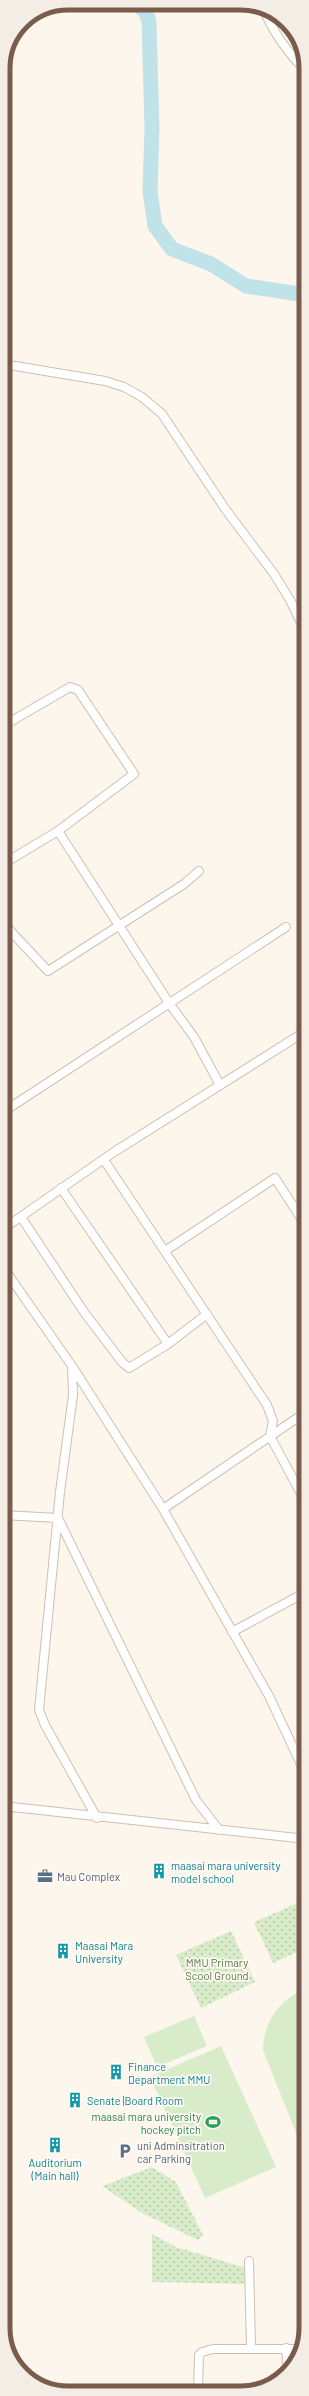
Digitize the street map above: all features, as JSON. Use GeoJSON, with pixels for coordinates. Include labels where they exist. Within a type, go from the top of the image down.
{"type":"FeatureCollection","features":[{"type":"Feature","properties":{"kind":"street"},"geometry":{"type":"LineString","coordinates":[[266,16],[270,24],[299,64]]}},
{"type":"Feature","properties":{"kind":"street"},"geometry":{"type":"LineString","coordinates":[[10,365],[105,381],[124,387],[142,397],[162,414],[226,510],[274,574],[299,618]]}},
{"type":"Feature","properties":{"kind":"street"},"geometry":{"type":"LineString","coordinates":[[10,722],[70,688],[78,690],[134,774],[58,831],[10,860]]}},
{"type":"Feature","properties":{"kind":"street"},"geometry":{"type":"LineString","coordinates":[[58,831],[121,926],[169,1003],[194,1038],[220,1085]]}},
{"type":"Feature","properties":{"kind":"street"},"geometry":{"type":"LineString","coordinates":[[10,935],[48,971],[121,926],[184,884],[199,871]]}},
{"type":"Feature","properties":{"kind":"street"},"geometry":{"type":"LineString","coordinates":[[11,1107],[286,927]]}},
{"type":"Feature","properties":{"kind":"street"},"geometry":{"type":"LineString","coordinates":[[10,1224],[104,1160],[220,1085],[299,1036]]}},
{"type":"Feature","properties":{"kind":"street"},"geometry":{"type":"LineString","coordinates":[[104,1160],[272,1414],[273,1427],[270,1436],[299,1490]]}},
{"type":"Feature","properties":{"kind":"street"},"geometry":{"type":"LineString","coordinates":[[165,1251],[275,1178],[299,1215]]}},
{"type":"Feature","properties":{"kind":"street"},"geometry":{"type":"LineString","coordinates":[[61,1188],[168,1344]]}},
{"type":"Feature","properties":{"kind":"street"},"geometry":{"type":"LineString","coordinates":[[21,1217],[84,1312],[122,1362],[129,1368],[168,1344],[207,1314]]}},
{"type":"Feature","properties":{"kind":"street"},"geometry":{"type":"LineString","coordinates":[[10,1277],[72,1366],[163,1509],[269,1696],[299,1759]]}},
{"type":"Feature","properties":{"kind":"street"},"geometry":{"type":"LineString","coordinates":[[72,1366],[73,1395],[58,1518],[39,1710],[45,1725],[97,1818]]}},
{"type":"Feature","properties":{"kind":"street"},"geometry":{"type":"LineString","coordinates":[[163,1509],[299,1417]]}},
{"type":"Feature","properties":{"kind":"street"},"geometry":{"type":"LineString","coordinates":[[10,1515],[58,1518]]}},
{"type":"Feature","properties":{"kind":"street"},"geometry":{"type":"LineString","coordinates":[[58,1518],[196,1800],[219,1830]]}},
{"type":"Feature","properties":{"kind":"street"},"geometry":{"type":"LineString","coordinates":[[232,1632],[299,1596]]}},
{"type":"Feature","properties":{"kind":"street"},"geometry":{"type":"LineString","coordinates":[[10,1807],[97,1818],[299,1838]]}},
{"type":"Feature","properties":{"kind":"street"},"geometry":{"type":"LineString","coordinates":[[249,2261],[251,2349]]}},
{"type":"Feature","properties":{"kind":"street"},"geometry":{"type":"LineString","coordinates":[[286,2348],[287,2362]]}},
{"type":"Feature","properties":{"kind":"street"},"geometry":{"type":"LineString","coordinates":[[198,2386],[199,2355],[202,2352],[251,2349],[295,2349]]}},
{"type":"Feature","properties":{"kind":"green space","name":"MMU Primary Scool Ground"},"geometry":{"type":"Polygon","coordinates":[[[298,1903],[299,1951],[273,1963],[254,1922],[298,1903]]]}},
{"type":"Feature","properties":{"kind":"green space","name":"MMU Primary Scool Ground"},"geometry":{"type":"Polygon","coordinates":[[[231,1931],[255,1982],[201,2008],[176,1955],[231,1931]]]}},
{"type":"Feature","properties":{"kind":"green space"},"geometry":{"type":"Polygon","coordinates":[[[299,1992],[299,2140],[263,2050],[266,2031],[275,2013],[288,1998],[299,1992]]]}},
{"type":"Feature","properties":{"kind":"green space"},"geometry":{"type":"Polygon","coordinates":[[[194,2016],[207,2046],[157,2067],[144,2037],[194,2016]]]}},
{"type":"Feature","properties":{"kind":"green space","name":"maasai mara university hockey pitch"},"geometry":{"type":"Polygon","coordinates":[[[221,2046],[276,2167],[205,2198],[150,2077],[221,2046]]]}},
{"type":"Feature","properties":{"kind":"green space"},"geometry":{"type":"Polygon","coordinates":[[[152,2167],[176,2182],[203,2235],[198,2240],[142,2213],[102,2186],[152,2167]]]}},
{"type":"Feature","properties":{"kind":"green space"},"geometry":{"type":"Polygon","coordinates":[[[152,2234],[176,2247],[246,2268],[246,2284],[152,2282],[152,2234]]]}},
{"type":"Feature","properties":{"kind":"waterway"},"geometry":{"type":"LineString","coordinates":[[144,10],[146,12],[149,22],[152,128],[150,191],[155,226],[172,249],[211,264],[246,286],[299,294]]}},
{"type":"Feature","properties":{"kind":"place","name":"maasai mara university model school"},"geometry":{"type":"Point","coordinates":[159,1871]}},
{"type":"Feature","properties":{"kind":"place","name":"Mau Complex"},"geometry":{"type":"Point","coordinates":[45,1876]}},
{"type":"Feature","properties":{"kind":"place","name":"Maasai Mara University"},"geometry":{"type":"Point","coordinates":[63,1951]}},
{"type":"Feature","properties":{"kind":"place","name":"Finance Department MMU"},"geometry":{"type":"Point","coordinates":[116,2072]}},
{"type":"Feature","properties":{"kind":"place","name":"Senate |Board Room"},"geometry":{"type":"Point","coordinates":[75,2100]}},
{"type":"Feature","properties":{"kind":"place","name":"maasai mara university hockey pitch"},"geometry":{"type":"Point","coordinates":[213,2122]}},
{"type":"Feature","properties":{"kind":"place","name":"Auditorium (Main hall)"},"geometry":{"type":"Point","coordinates":[55,2145]}},
{"type":"Feature","properties":{"kind":"place","name":"uni Adminsitration car Parking"},"geometry":{"type":"Point","coordinates":[125,2151]}}]}
